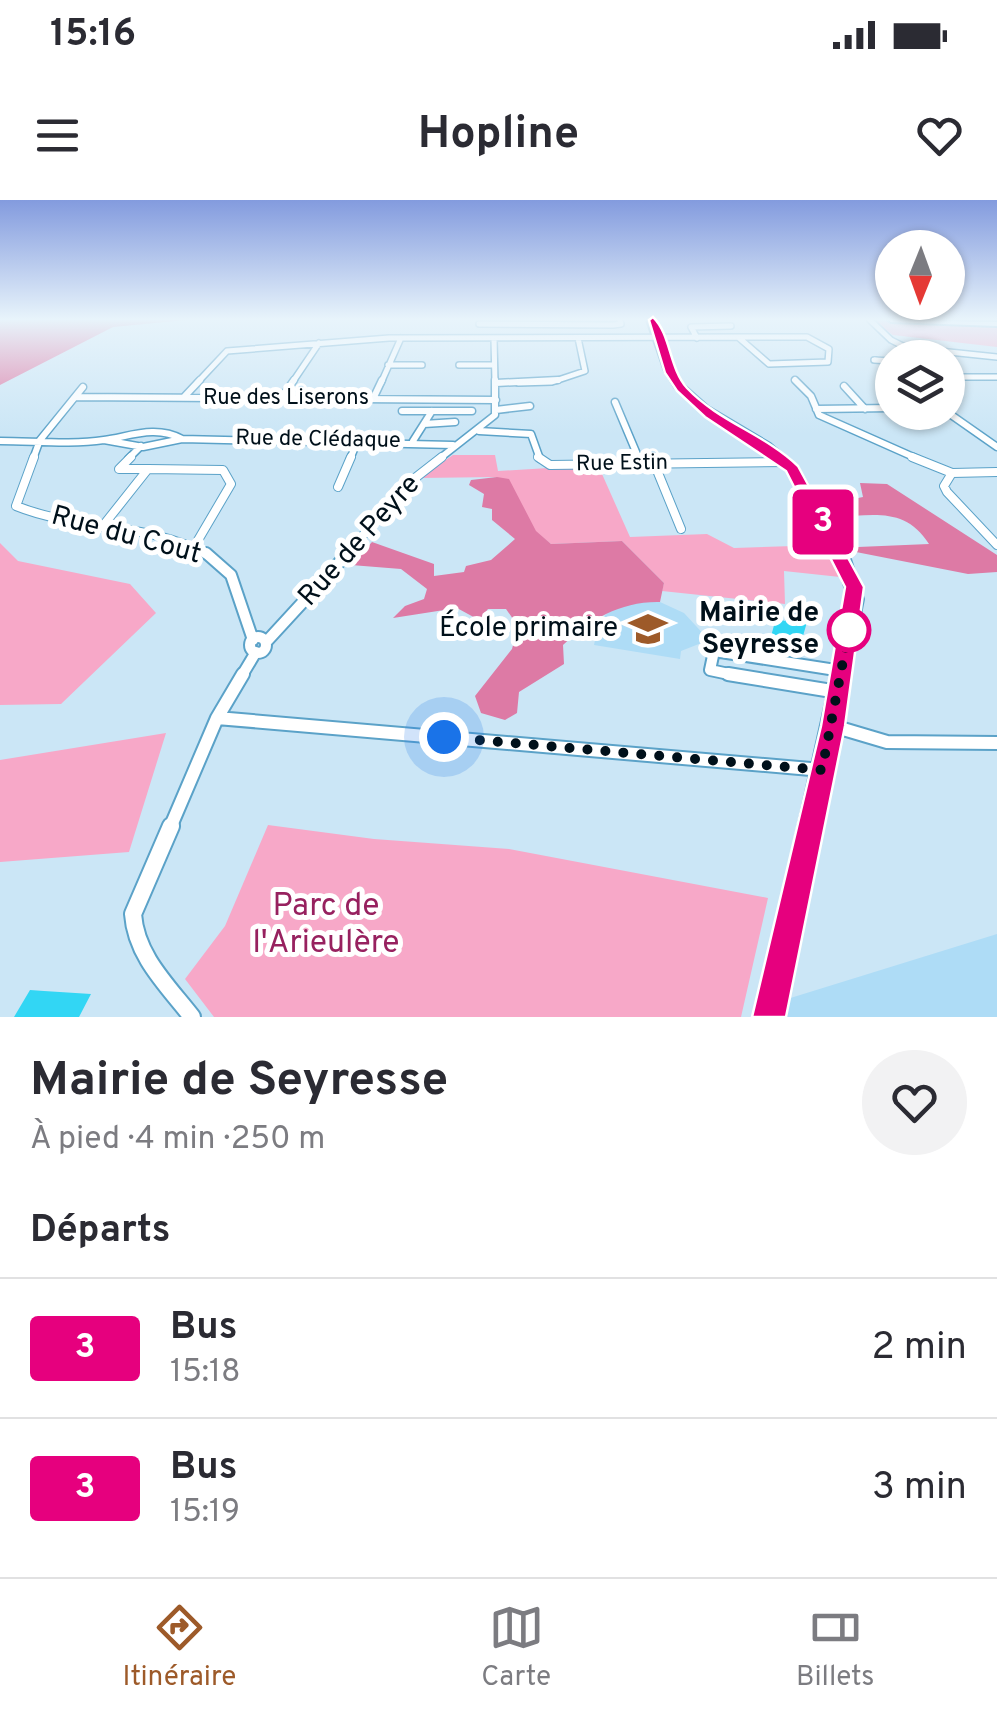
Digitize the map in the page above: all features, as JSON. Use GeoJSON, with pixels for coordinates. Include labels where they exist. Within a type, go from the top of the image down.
{"type":"FeatureCollection","features":[{"type":"Feature","properties":{"kind":"street"},"geometry":{"type":"LineString","coordinates":[[184,397],[220,358]]}},
{"type":"Feature","properties":{"kind":"street"},"geometry":{"type":"LineString","coordinates":[[280,400],[309,358]]}},
{"type":"Feature","properties":{"kind":"street"},"geometry":{"type":"LineString","coordinates":[[373,398],[391,358]]}},
{"type":"Feature","properties":{"kind":"street"},"geometry":{"type":"LineString","coordinates":[[494,358],[496,410],[530,406]]}},
{"type":"Feature","properties":{"kind":"street"},"geometry":{"type":"LineString","coordinates":[[496,383],[547,383],[585,371],[582,358]]}},
{"type":"Feature","properties":{"kind":"street"},"geometry":{"type":"LineString","coordinates":[[666,358],[674,380],[709,415],[786,462],[855,587],[833,726],[769,1017]]}},
{"type":"Feature","properties":{"kind":"street"},"geometry":{"type":"LineString","coordinates":[[762,358],[769,364],[828,362],[828,358]]}},
{"type":"Feature","properties":{"kind":"street"},"geometry":{"type":"LineString","coordinates":[[388,365],[422,365]]}},
{"type":"Feature","properties":{"kind":"street"},"geometry":{"type":"LineString","coordinates":[[459,365],[494,365]]}},
{"type":"Feature","properties":{"kind":"street"},"geometry":{"type":"LineString","coordinates":[[965,377],[997,377]]}},
{"type":"Feature","properties":{"kind":"street"},"geometry":{"type":"LineString","coordinates":[[795,380],[811,396],[816,409],[842,429],[952,473],[997,472]]}},
{"type":"Feature","properties":{"kind":"street"},"geometry":{"type":"LineString","coordinates":[[844,386],[865,409]]}},
{"type":"Feature","properties":{"kind":"street"},"geometry":{"type":"LineString","coordinates":[[40,440],[83,387]]}},
{"type":"Feature","properties":{"kind":"street","name":"Rue des Liserons"},"geometry":{"type":"LineString","coordinates":[[75,396],[496,400]]}},
{"type":"Feature","properties":{"kind":"street"},"geometry":{"type":"LineString","coordinates":[[308,411],[312,400]]}},
{"type":"Feature","properties":{"kind":"street"},"geometry":{"type":"LineString","coordinates":[[615,402],[641,463]]}},
{"type":"Feature","properties":{"kind":"street"},"geometry":{"type":"LineString","coordinates":[[816,409],[875,409]]}},
{"type":"Feature","properties":{"kind":"street","name":"Rue de Peyre"},"geometry":{"type":"LineString","coordinates":[[192,1017],[144,953],[132,930],[132,914],[254,646],[265,649],[268,640],[376,523],[401,489],[453,446],[478,431],[496,410]]}},
{"type":"Feature","properties":{"kind":"street"},"geometry":{"type":"LineString","coordinates":[[402,411],[472,411]]}},
{"type":"Feature","properties":{"kind":"street"},"geometry":{"type":"LineString","coordinates":[[413,440],[432,411]]}},
{"type":"Feature","properties":{"kind":"street"},"geometry":{"type":"LineString","coordinates":[[424,424],[455,422]]}},
{"type":"Feature","properties":{"kind":"street"},"geometry":{"type":"LineString","coordinates":[[965,425],[997,447]]}},
{"type":"Feature","properties":{"kind":"street","name":"Rue Estin"},"geometry":{"type":"LineString","coordinates":[[478,431],[531,434],[539,460],[550,465],[786,462]]}},
{"type":"Feature","properties":{"kind":"street","name":"Rue de Clédaque"},"geometry":{"type":"LineString","coordinates":[[0,441],[104,440],[140,433],[177,433],[182,439]]}},
{"type":"Feature","properties":{"kind":"street","name":"Rue de Clédaque"},"geometry":{"type":"LineString","coordinates":[[104,440],[112,445],[141,446],[182,439],[413,440],[453,446]]}},
{"type":"Feature","properties":{"kind":"street","name":"Rue du Cout"},"geometry":{"type":"LineString","coordinates":[[40,440],[16,506],[194,547],[228,570],[244,628],[254,646]]}},
{"type":"Feature","properties":{"kind":"street"},"geometry":{"type":"LineString","coordinates":[[338,487],[358,440]]}},
{"type":"Feature","properties":{"kind":"street"},"geometry":{"type":"LineString","coordinates":[[141,446],[119,469],[223,470],[229,488],[194,547]]}},
{"type":"Feature","properties":{"kind":"street"},"geometry":{"type":"LineString","coordinates":[[654,463],[681,529]]}},
{"type":"Feature","properties":{"kind":"street"},"geometry":{"type":"LineString","coordinates":[[102,527],[148,469]]}},
{"type":"Feature","properties":{"kind":"street"},"geometry":{"type":"LineString","coordinates":[[952,473],[944,486],[947,492],[996,546]]}},
{"type":"Feature","properties":{"kind":"street"},"geometry":{"type":"LineString","coordinates":[[838,692],[716,672],[710,670],[710,657],[714,651],[842,671]]}},
{"type":"Feature","properties":{"kind":"street"},"geometry":{"type":"LineString","coordinates":[[218,718],[822,770]]}},
{"type":"Feature","properties":{"kind":"street"},"geometry":{"type":"LineString","coordinates":[[833,726],[887,742],[997,742]]}},
{"type":"Feature","properties":{"kind":"shaded area"},"geometry":{"type":"Polygon","coordinates":[[[0,358],[52,358],[0,385],[0,358]]]}},
{"type":"Feature","properties":{"kind":"shaded area"},"geometry":{"type":"Polygon","coordinates":[[[509,479],[536,531],[551,544],[622,541],[664,583],[660,602],[620,608],[573,636],[563,645],[564,664],[519,692],[517,713],[505,720],[481,713],[475,696],[512,649],[518,626],[506,609],[488,609],[479,620],[457,608],[393,618],[405,606],[424,599],[427,589],[401,569],[351,565],[372,542],[434,564],[434,576],[464,572],[466,566],[491,560],[515,539],[492,520],[492,509],[482,507],[484,494],[469,485],[471,480],[509,479]]]}},
{"type":"Feature","properties":{"kind":"shaded area"},"geometry":{"type":"Polygon","coordinates":[[[860,483],[887,484],[997,555],[997,572],[968,574],[856,552],[858,547],[929,544],[920,532],[899,519],[876,515],[835,517],[824,505],[863,497],[860,483]]]}},
{"type":"Feature","properties":{"kind":"shaded area","name":"École primaire"},"geometry":{"type":"Polygon","coordinates":[[[634,601],[660,602],[684,613],[709,640],[681,651],[680,659],[594,645],[599,621],[613,608],[634,601]]]}},
{"type":"Feature","properties":{"kind":"shaded area"},"geometry":{"type":"Polygon","coordinates":[[[997,934],[997,1017],[781,1017],[784,1000],[997,934]]]}},
{"type":"Feature","properties":{"kind":"green space"},"geometry":{"type":"Polygon","coordinates":[[[453,455],[495,455],[498,471],[598,465],[630,537],[707,534],[734,548],[825,545],[840,577],[784,571],[785,604],[662,591],[664,583],[622,541],[551,544],[536,532],[497,477],[419,478],[453,455]]]}},
{"type":"Feature","properties":{"kind":"green space"},"geometry":{"type":"Polygon","coordinates":[[[0,543],[18,561],[130,584],[156,613],[61,704],[0,705],[0,543]]]}},
{"type":"Feature","properties":{"kind":"green space"},"geometry":{"type":"Polygon","coordinates":[[[166,733],[129,852],[0,862],[0,760],[166,733]]]}},
{"type":"Feature","properties":{"kind":"green space","name":"Parc de l'Arieulère"},"geometry":{"type":"Polygon","coordinates":[[[268,825],[374,839],[509,849],[768,898],[741,1017],[214,1017],[185,979],[225,926],[268,825]]]}},
{"type":"Feature","properties":{"kind":"building","name":"Mairie de Seyresse"},"geometry":{"type":"Polygon","coordinates":[[[787,616],[807,622],[799,650],[770,640],[776,618],[785,621],[787,616]]]}},
{"type":"Feature","properties":{"kind":"building"},"geometry":{"type":"Polygon","coordinates":[[[30,990],[91,994],[79,1017],[14,1017],[30,990]]]}},
{"type":"Feature","properties":{"kind":"bus line","name":"3"},"geometry":{"type":"LineString","coordinates":[[666,358],[676,383],[709,415],[780,456],[792,469],[855,587],[833,726],[769,1017]]}},
{"type":"Feature","properties":{"kind":"place","name":"École primaire"},"geometry":{"type":"Point","coordinates":[648,629]}},
{"type":"Feature","properties":{"kind":"place","name":"Mairie de Seyresse"},"geometry":{"type":"Point","coordinates":[849,630]}},
{"type":"Feature","properties":{"kind":"route"},"geometry":{"type":"LineString","coordinates":[[444,737],[822,770],[849,630]]}}]}
